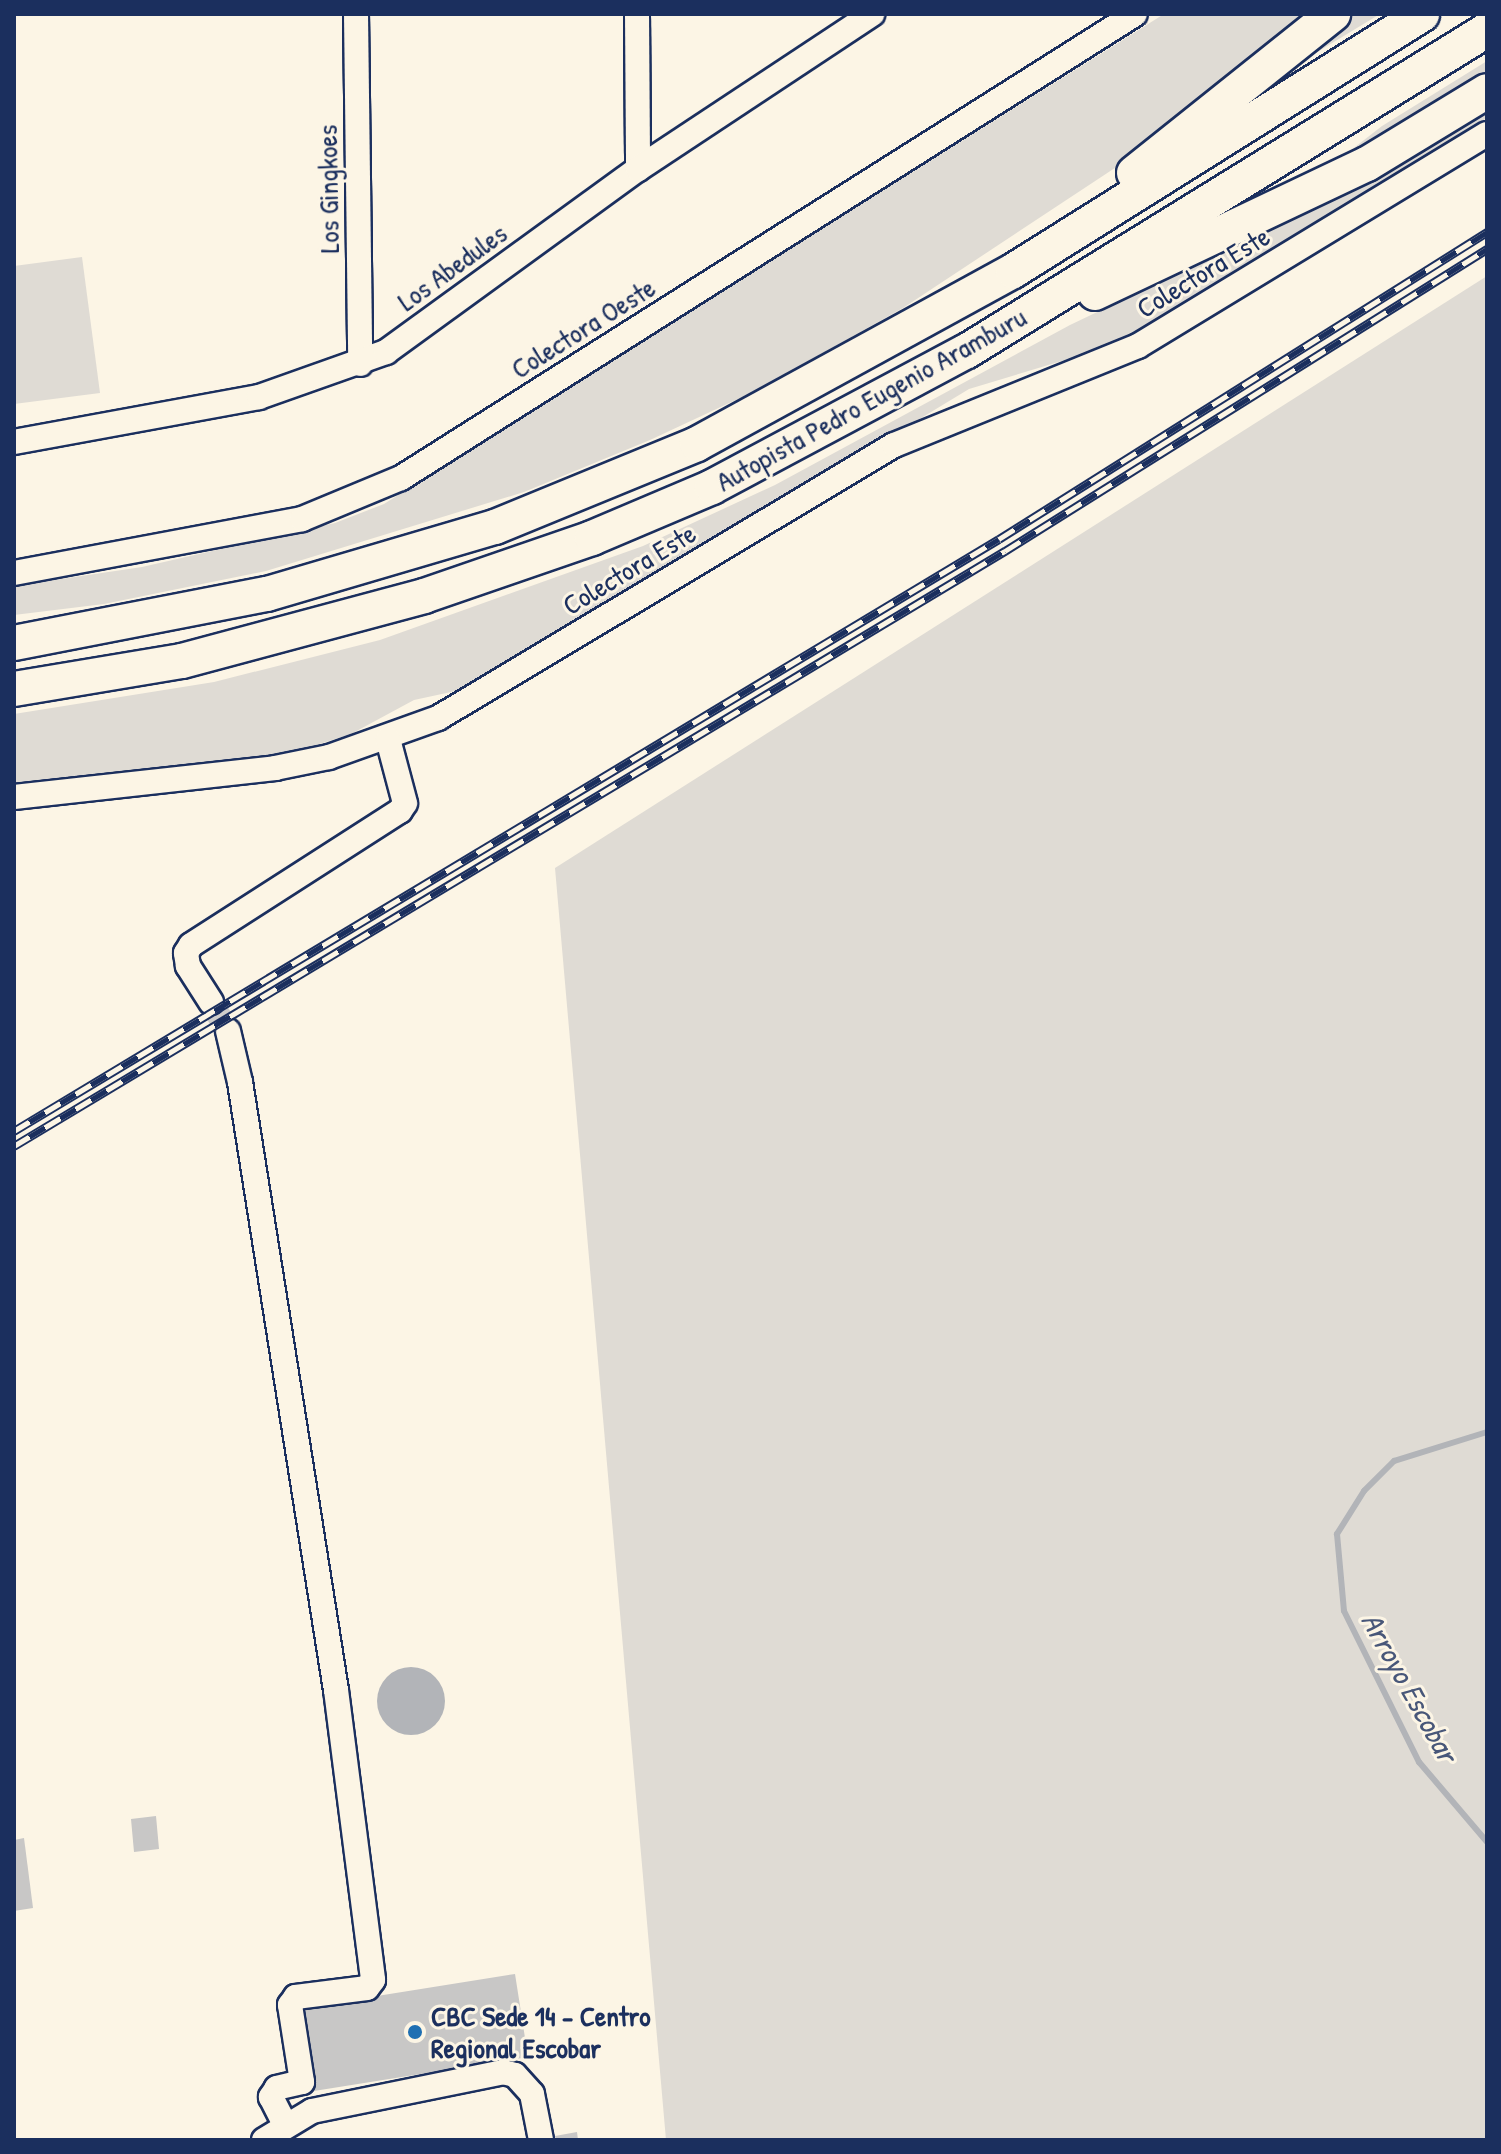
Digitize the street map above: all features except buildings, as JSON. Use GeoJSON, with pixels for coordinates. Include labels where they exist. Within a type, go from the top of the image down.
{"type":"FeatureCollection","features":[{"type":"Feature","properties":{"kind":"highway"},"geometry":{"type":"LineString","coordinates":[[1013,271],[1333,14]]}},
{"type":"Feature","properties":{"kind":"highway","name":"Autopista Pedro Eugenio Aramburu"},"geometry":{"type":"LineString","coordinates":[[14,643],[267,594],[495,527],[697,444],[1013,271],[1422,14]]}},
{"type":"Feature","properties":{"kind":"highway","name":"Autopista Pedro Eugenio Aramburu"},"geometry":{"type":"LineString","coordinates":[[14,689],[197,657],[503,571],[712,487],[967,351],[1487,30]]}},
{"type":"Feature","properties":{"kind":"highway"},"geometry":{"type":"LineString","coordinates":[[967,351],[1268,214],[1367,164],[1487,91]]}},
{"type":"Feature","properties":{"kind":"street","name":"Los Gingkoes"},"geometry":{"type":"LineString","coordinates":[[356,14],[360,364]]}},
{"type":"Feature","properties":{"kind":"street"},"geometry":{"type":"LineString","coordinates":[[637,14],[638,169]]}},
{"type":"Feature","properties":{"kind":"street","name":"Los Abedules"},"geometry":{"type":"LineString","coordinates":[[14,442],[259,397],[360,364],[386,352],[638,169],[872,14]]}},
{"type":"Feature","properties":{"kind":"street","name":"Colectora Oeste"},"geometry":{"type":"LineString","coordinates":[[14,573],[302,519],[401,478],[1135,14]]}},
{"type":"Feature","properties":{"kind":"street","name":"Colectora Este"},"geometry":{"type":"LineString","coordinates":[[14,797],[275,768],[388,739],[486,692],[894,445],[1138,346],[1487,134]]}},
{"type":"Feature","properties":{"kind":"street"},"geometry":{"type":"LineString","coordinates":[[211,1002],[188,966],[191,945],[400,811],[405,803],[388,739]]}},
{"type":"Feature","properties":{"kind":"street"},"geometry":{"type":"LineString","coordinates":[[228,1031],[240,1082],[336,1690],[373,1980],[367,1988],[296,1997],[290,2005],[302,2082],[277,2088],[271,2097],[285,2124]]}},
{"type":"Feature","properties":{"kind":"street"},"geometry":{"type":"LineString","coordinates":[[264,2140],[285,2124],[325,2108],[503,2072],[515,2075],[532,2094],[541,2140]]}},
{"type":"Feature","properties":{"kind":"shaded area"},"geometry":{"type":"Polygon","coordinates":[[[1164,14],[1322,14],[1130,158],[903,308],[755,391],[650,440],[524,492],[266,571],[104,604],[14,615],[14,586],[142,567],[335,523],[384,504],[1164,14]]]}},
{"type":"Feature","properties":{"kind":"shaded area"},"geometry":{"type":"Polygon","coordinates":[[[1349,14],[1380,14],[1296,65],[1349,14]]]}},
{"type":"Feature","properties":{"kind":"shaded area"},"geometry":{"type":"Polygon","coordinates":[[[1487,61],[1487,81],[1323,172],[1382,126],[1487,61]]]}},
{"type":"Feature","properties":{"kind":"shaded area"},"geometry":{"type":"Polygon","coordinates":[[[1487,102],[1487,118],[1156,324],[1118,344],[969,389],[479,686],[414,700],[351,734],[313,746],[225,765],[14,786],[14,714],[214,682],[380,640],[643,546],[775,485],[1070,325],[1221,253],[1487,102]]]}},
{"type":"Feature","properties":{"kind":"shaded area"},"geometry":{"type":"Polygon","coordinates":[[[82,257],[100,393],[14,404],[14,266],[82,257]]]}},
{"type":"Feature","properties":{"kind":"shaded area"},"geometry":{"type":"Polygon","coordinates":[[[1487,276],[1487,2140],[666,2140],[555,868],[1487,276]]]}},
{"type":"Feature","properties":{"kind":"shaded area"},"geometry":{"type":"Polygon","coordinates":[[[411,1667],[435,1677],[445,1701],[435,1725],[411,1735],[387,1725],[377,1701],[387,1677],[411,1667]]]}},
{"type":"Feature","properties":{"kind":"waterway","name":"Arroyo Escobar"},"geometry":{"type":"LineString","coordinates":[[1487,1432],[1394,1461],[1364,1491],[1337,1534],[1344,1611],[1419,1762],[1487,1842]]}},
{"type":"Feature","properties":{"kind":"tunnel"},"geometry":{"type":"LineString","coordinates":[[211,1002],[228,1031]]}},
{"type":"Feature","properties":{"kind":"railway"},"geometry":{"type":"LineString","coordinates":[[14,1131],[999,539],[1487,232]]}},
{"type":"Feature","properties":{"kind":"railway"},"geometry":{"type":"LineString","coordinates":[[14,1146],[1005,551],[1487,249]]}},
{"type":"Feature","properties":{"kind":"place","name":"CBC Sede 14 - Centro Regional Escobar"},"geometry":{"type":"Point","coordinates":[415,2032]}}]}
